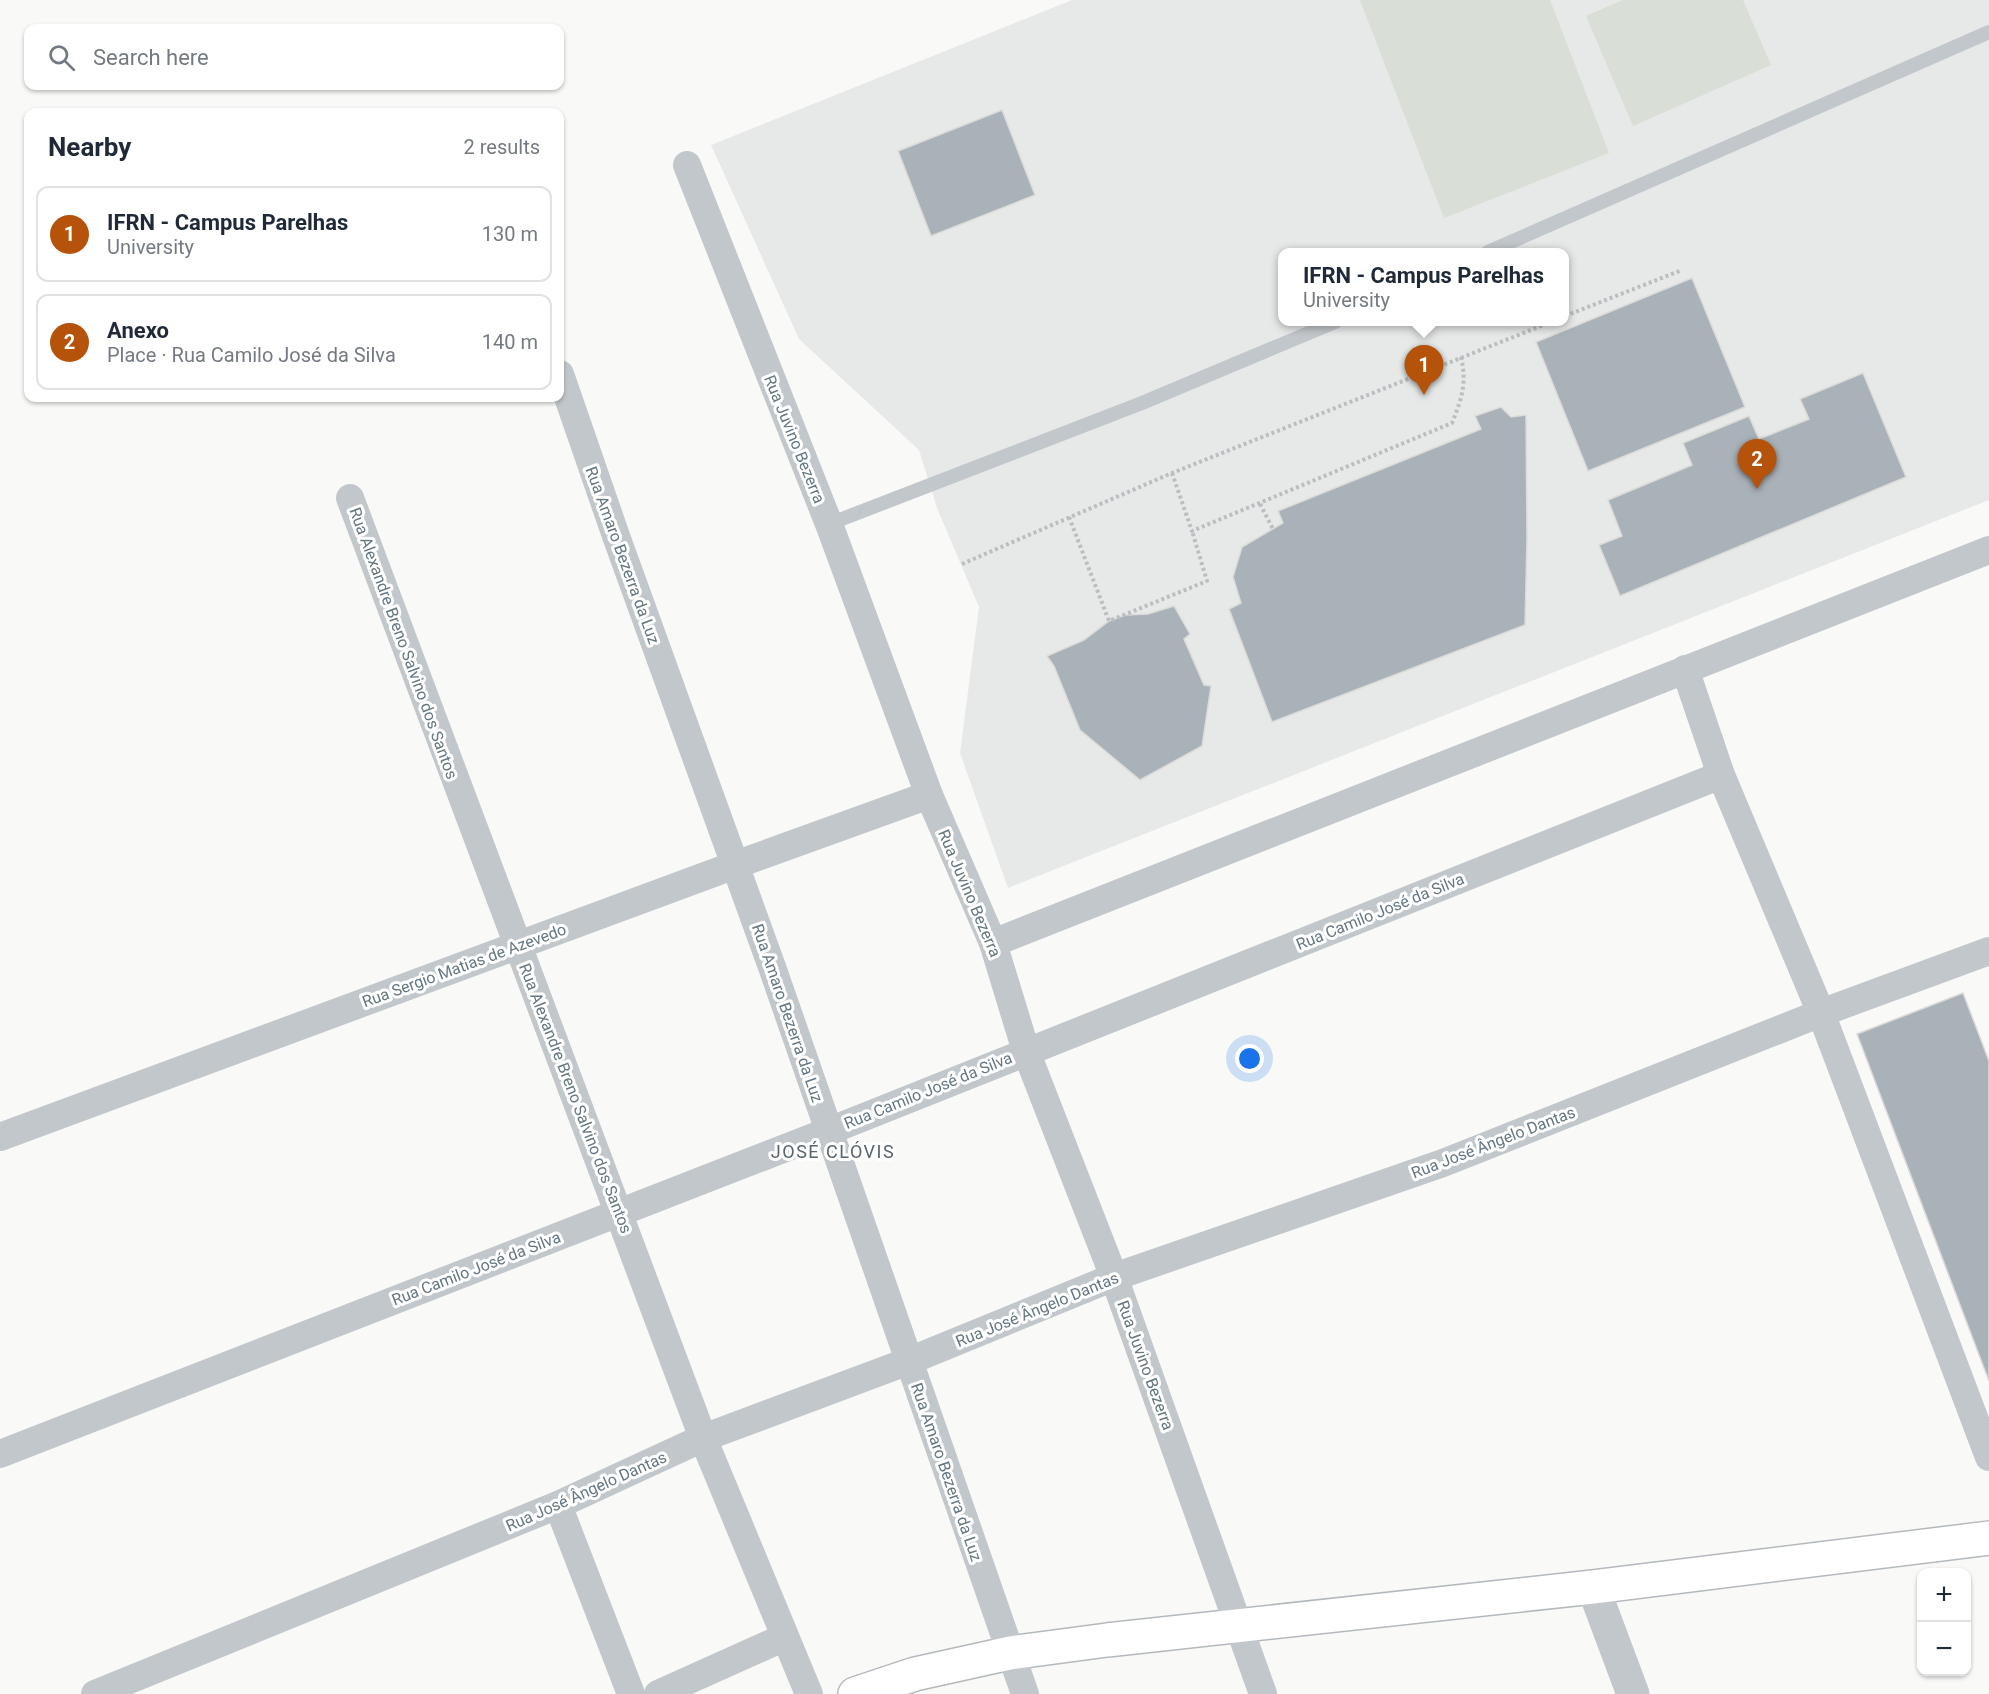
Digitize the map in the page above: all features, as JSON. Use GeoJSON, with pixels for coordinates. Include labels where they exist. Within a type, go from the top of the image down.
{"type":"FeatureCollection","features":[{"type":"Feature","properties":{"kind":"main road"},"geometry":{"type":"LineString","coordinates":[[855,1694],[915,1674],[1010,1653],[1238,1625],[1593,1587],[1989,1538]]}},
{"type":"Feature","properties":{"kind":"street","name":"Rua Juvino Bezerra"},"geometry":{"type":"LineString","coordinates":[[687,165],[829,524],[929,795],[993,943],[1026,1051],[1114,1277],[1263,1694]]}},
{"type":"Feature","properties":{"kind":"street","name":"Rua Amaro Bezerra da Luz"},"geometry":{"type":"LineString","coordinates":[[564,386],[829,1131],[1025,1694]]}},
{"type":"Feature","properties":{"kind":"street","name":"Rua Alexandre Breno Salvino dos Santos"},"geometry":{"type":"LineString","coordinates":[[350,498],[703,1438],[809,1694]]}},
{"type":"Feature","properties":{"kind":"street"},"geometry":{"type":"LineString","coordinates":[[993,943],[1989,550]]}},
{"type":"Feature","properties":{"kind":"street"},"geometry":{"type":"LineString","coordinates":[[1685,669],[1721,775],[1821,1013],[1989,1456]]}},
{"type":"Feature","properties":{"kind":"street","name":"Rua Camilo José da Silva"},"geometry":{"type":"LineString","coordinates":[[0,1454],[829,1131],[1721,775]]}},
{"type":"Feature","properties":{"kind":"street","name":"Rua Sergio Matias de Azevedo"},"geometry":{"type":"LineString","coordinates":[[0,1137],[929,795]]}},
{"type":"Feature","properties":{"kind":"street","name":"Rua José Ângelo Dantas"},"geometry":{"type":"LineString","coordinates":[[95,1694],[558,1505],[703,1438],[909,1360],[1114,1277],[1443,1162],[1821,1013],[1989,951]]}},
{"type":"Feature","properties":{"kind":"street"},"geometry":{"type":"LineString","coordinates":[[558,1505],[631,1694]]}},
{"type":"Feature","properties":{"kind":"street"},"geometry":{"type":"LineString","coordinates":[[1593,1587],[1633,1694]]}},
{"type":"Feature","properties":{"kind":"street"},"geometry":{"type":"LineString","coordinates":[[658,1694],[785,1637]]}},
{"type":"Feature","properties":{"kind":"lane"},"geometry":{"type":"LineString","coordinates":[[1497,248],[1989,32]]}},
{"type":"Feature","properties":{"kind":"lane"},"geometry":{"type":"LineString","coordinates":[[829,524],[1142,403],[1323,326]]}},
{"type":"Feature","properties":{"kind":"path"},"geometry":{"type":"LineString","coordinates":[[1569,314],[1682,270]]}},
{"type":"Feature","properties":{"kind":"path"},"geometry":{"type":"LineString","coordinates":[[962,564],[1172,473],[1538,326]]}},
{"type":"Feature","properties":{"kind":"path"},"geometry":{"type":"LineString","coordinates":[[1192,531],[1452,423],[1462,398],[1465,374],[1461,357]]}},
{"type":"Feature","properties":{"kind":"path"},"geometry":{"type":"LineString","coordinates":[[1069,517],[1108,621],[1207,581],[1172,473]]}},
{"type":"Feature","properties":{"kind":"path"},"geometry":{"type":"LineString","coordinates":[[1260,504],[1273,529]]}},
{"type":"Feature","properties":{"kind":"shaded area"},"geometry":{"type":"Polygon","coordinates":[[[1072,0],[1989,0],[1989,500],[1008,888],[960,753],[979,607],[937,508],[919,450],[799,339],[711,145],[1072,0]]]}},
{"type":"Feature","properties":{"kind":"shaded area"},"geometry":{"type":"Polygon","coordinates":[[[1360,0],[1550,0],[1609,153],[1444,218],[1360,0]]]}},
{"type":"Feature","properties":{"kind":"shaded area"},"geometry":{"type":"Polygon","coordinates":[[[1623,0],[1743,0],[1771,65],[1633,126],[1586,16],[1623,0]]]}},
{"type":"Feature","properties":{"kind":"building"},"geometry":{"type":"Polygon","coordinates":[[[1002,110],[1035,195],[931,236],[898,151],[1002,110]]]}},
{"type":"Feature","properties":{"kind":"building"},"geometry":{"type":"Polygon","coordinates":[[[1692,278],[1745,407],[1588,471],[1536,342],[1692,278]]]}},
{"type":"Feature","properties":{"kind":"building"},"geometry":{"type":"Polygon","coordinates":[[[1863,373],[1906,477],[1620,596],[1599,545],[1622,536],[1608,500],[1692,465],[1683,443],[1749,416],[1759,439],[1809,419],[1800,399],[1863,373]]]}},
{"type":"Feature","properties":{"kind":"building"},"geometry":{"type":"Polygon","coordinates":[[[1501,407],[1511,417],[1526,415],[1525,625],[1272,722],[1229,609],[1241,603],[1233,577],[1242,547],[1283,523],[1278,511],[1481,429],[1475,416],[1501,407]]]}},
{"type":"Feature","properties":{"kind":"building"},"geometry":{"type":"Polygon","coordinates":[[[1174,606],[1190,634],[1184,639],[1204,685],[1211,686],[1202,746],[1140,780],[1080,730],[1054,666],[1047,656],[1084,640],[1109,621],[1125,615],[1148,614],[1174,606]]]}},
{"type":"Feature","properties":{"kind":"building"},"geometry":{"type":"Polygon","coordinates":[[[1963,993],[1989,1061],[1989,1381],[1857,1034],[1963,993]]]}},
{"type":"Feature","properties":{"kind":"place","name":"IFRN - Campus Parelhas"},"geometry":{"type":"Point","coordinates":[1424,395]}},
{"type":"Feature","properties":{"kind":"place","name":"Anexo"},"geometry":{"type":"Point","coordinates":[1757,489]}},
{"type":"Feature","properties":{"kind":"district","name":"JOSÉ CLÓVIS"},"geometry":{"type":"Point","coordinates":[833,1152]}}]}
